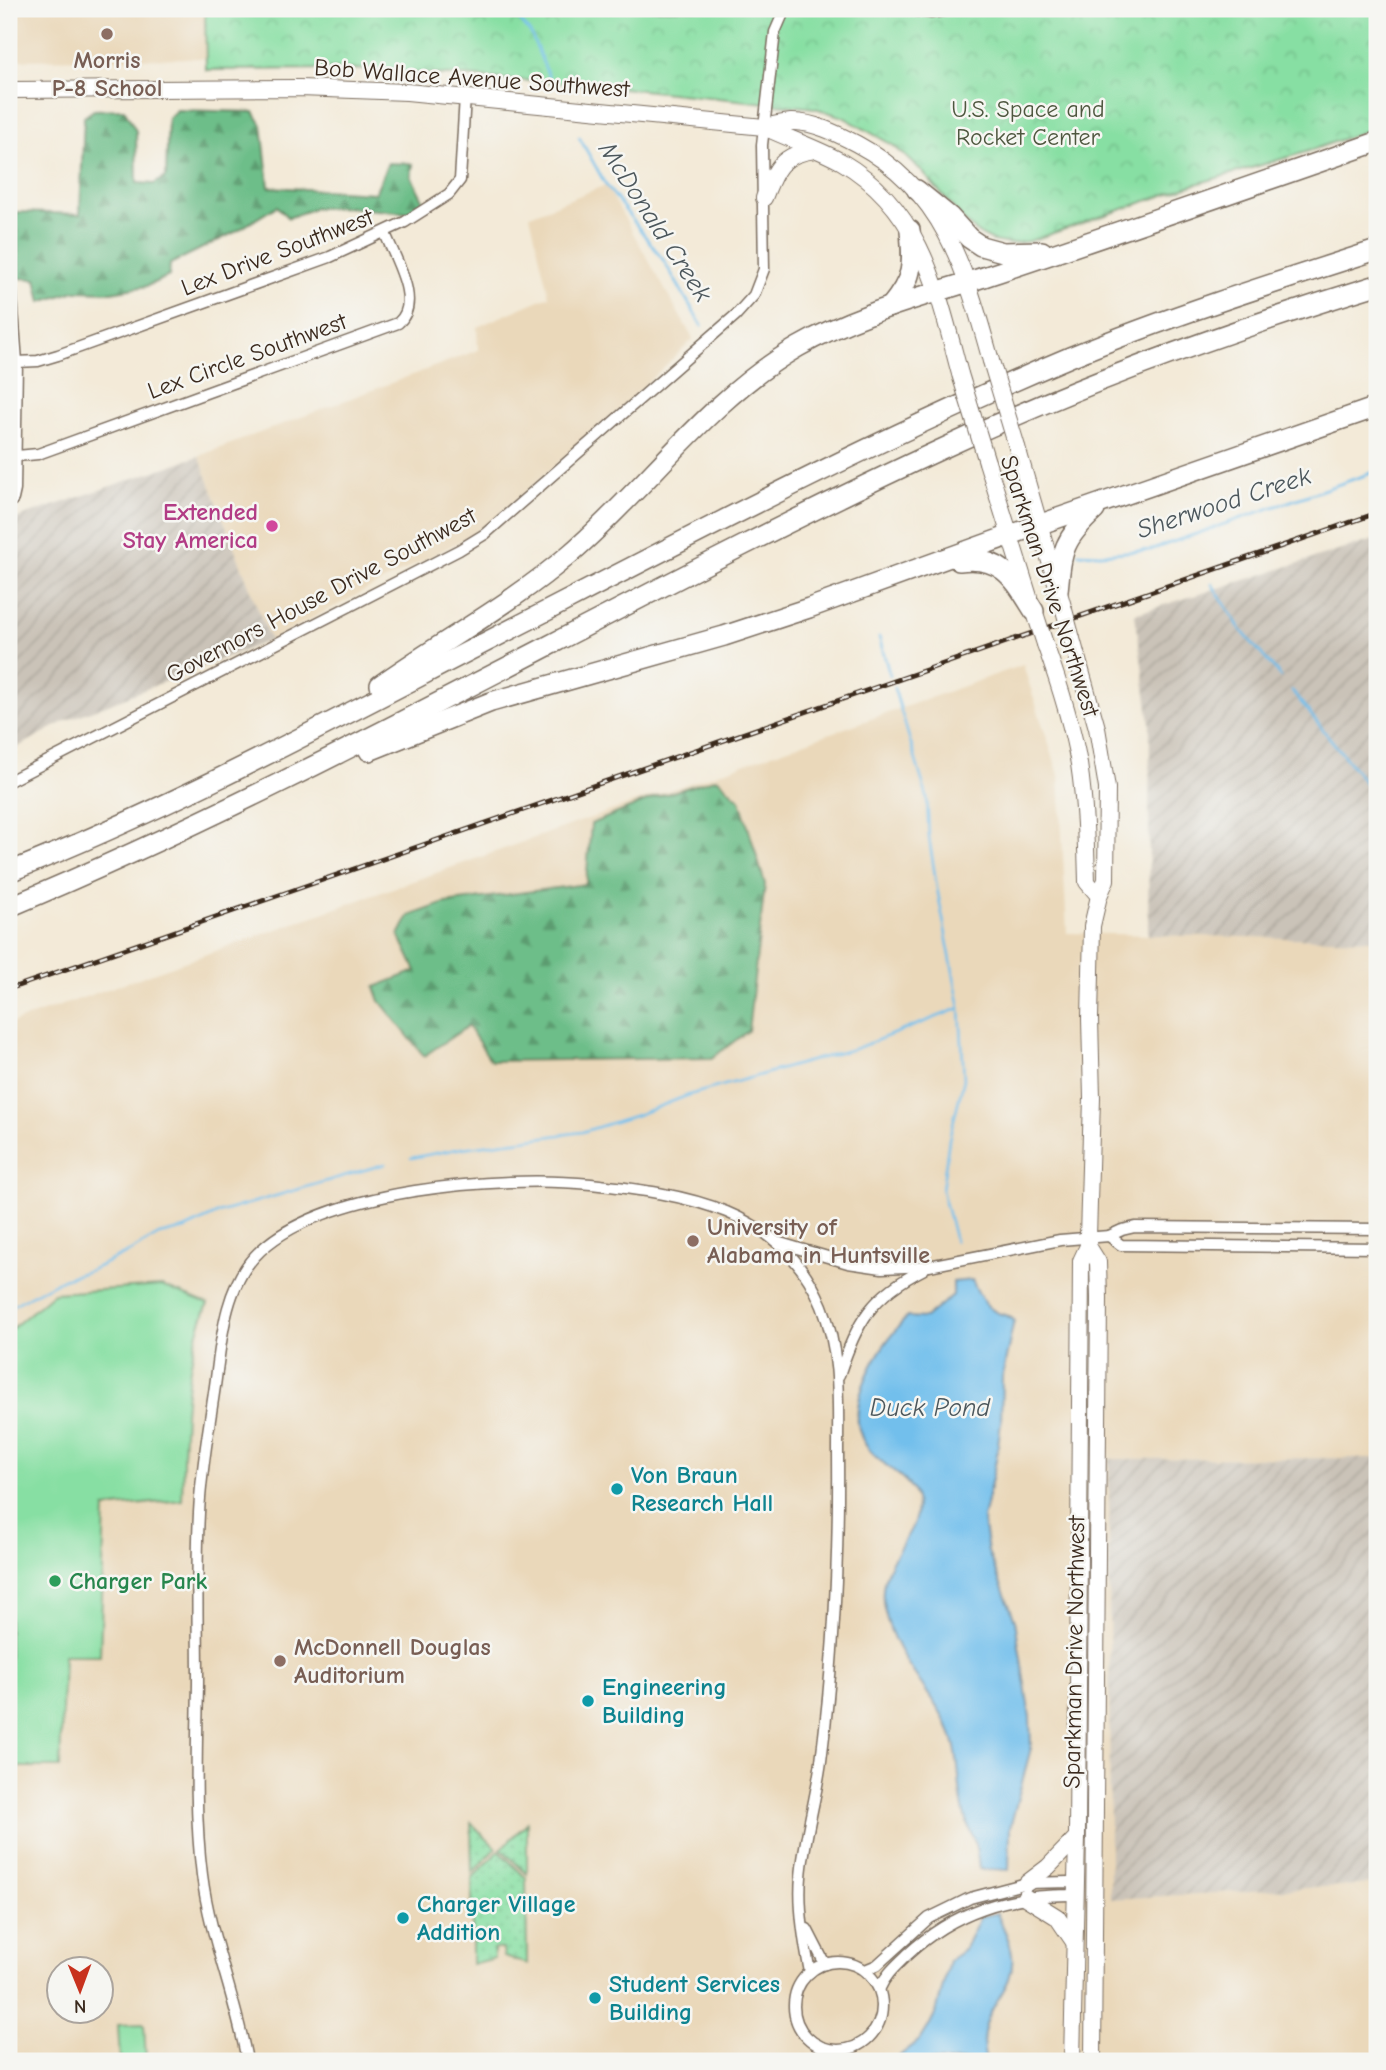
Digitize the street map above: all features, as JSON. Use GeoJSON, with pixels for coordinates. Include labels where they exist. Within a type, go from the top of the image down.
{"type":"FeatureCollection","features":[{"type":"Feature","properties":{"kind":"highway"},"geometry":{"type":"LineString","coordinates":[[319,727],[544,575],[597,529],[726,400],[770,364],[830,330],[890,307],[968,283],[1377,142]]}},
{"type":"Feature","properties":{"kind":"highway"},"geometry":{"type":"LineString","coordinates":[[917,190],[981,246],[1009,253],[1064,250]]}},
{"type":"Feature","properties":{"kind":"highway"},"geometry":{"type":"LineString","coordinates":[[890,307],[911,277],[910,230]]}},
{"type":"Feature","properties":{"kind":"highway"},"geometry":{"type":"LineString","coordinates":[[9,872],[69,848],[255,762],[821,472],[930,420],[1071,357],[1210,304],[1377,250]]}},
{"type":"Feature","properties":{"kind":"highway"},"geometry":{"type":"LineString","coordinates":[[9,907],[147,848],[286,781],[817,509],[949,445],[1099,381],[1206,341],[1377,285]]}},
{"type":"Feature","properties":{"kind":"highway"},"geometry":{"type":"LineString","coordinates":[[286,781],[491,702],[724,636],[1377,407]]}},
{"type":"Feature","properties":{"kind":"highway"},"geometry":{"type":"LineString","coordinates":[[1061,601],[1061,559],[1065,545],[1077,527],[1100,505]]}},
{"type":"Feature","properties":{"kind":"highway"},"geometry":{"type":"LineString","coordinates":[[931,565],[977,560],[993,564],[1008,572],[1015,580],[1035,614]]}},
{"type":"Feature","properties":{"kind":"main road","name":"Bob Wallace Avenue Southwest"},"geometry":{"type":"LineString","coordinates":[[9,90],[300,88],[395,91],[764,127],[793,122],[832,132],[868,150],[897,171],[917,190],[947,233],[968,283],[1017,447]]}},
{"type":"Feature","properties":{"kind":"main road","name":"Bob Wallace Avenue Southwest"},"geometry":{"type":"LineString","coordinates":[[764,127],[841,162],[865,179],[891,204],[910,230],[926,258],[938,291]]}},
{"type":"Feature","properties":{"kind":"main road"},"geometry":{"type":"LineString","coordinates":[[764,198],[780,165],[795,155],[815,150]]}},
{"type":"Feature","properties":{"kind":"main road","name":"Sparkman Drive Northwest"},"geometry":{"type":"LineString","coordinates":[[938,291],[986,462],[1070,723],[1079,762],[1085,817],[1087,882],[1099,895]]}},
{"type":"Feature","properties":{"kind":"main road","name":"Sparkman Drive Northwest"},"geometry":{"type":"LineString","coordinates":[[1017,447],[1097,728],[1107,788],[1106,880],[1099,895],[1092,926],[1092,1098],[1088,1242],[1081,1261],[1077,1838],[1072,2061]]}},
{"type":"Feature","properties":{"kind":"main road","name":"Sparkman Drive Northwest"},"geometry":{"type":"LineString","coordinates":[[1088,1242],[1098,1262],[1100,1298],[1093,2061]]}},
{"type":"Feature","properties":{"kind":"main road"},"geometry":{"type":"LineString","coordinates":[[1075,1943],[1057,1917],[1026,1890],[1077,1838]]}},
{"type":"Feature","properties":{"kind":"street","name":"Governors House Drive Southwest"},"geometry":{"type":"LineString","coordinates":[[9,781],[485,534],[725,326],[750,301],[759,286],[764,269],[764,127],[775,32],[785,9]]}},
{"type":"Feature","properties":{"kind":"street"},"geometry":{"type":"LineString","coordinates":[[905,9],[931,13],[955,9]]}},
{"type":"Feature","properties":{"kind":"street","name":"Lex Drive Southwest"},"geometry":{"type":"LineString","coordinates":[[17,362],[38,361],[58,355],[330,257],[385,233],[449,194],[458,184],[462,174],[466,96]]}},
{"type":"Feature","properties":{"kind":"street","name":"Lex Circle Southwest"},"geometry":{"type":"LineString","coordinates":[[17,456],[38,454],[398,323],[407,313],[410,302],[385,233]]}},
{"type":"Feature","properties":{"kind":"street"},"geometry":{"type":"LineString","coordinates":[[9,256],[17,362],[15,495],[9,505]]}},
{"type":"Feature","properties":{"kind":"street"},"geometry":{"type":"LineString","coordinates":[[247,2061],[204,1889],[197,1828],[199,1516],[222,1334],[239,1279],[254,1256],[281,1234],[321,1215],[401,1194],[514,1183],[576,1183],[686,1198],[719,1208],[749,1222],[777,1242],[800,1266],[820,1301],[828,1325],[838,1378],[839,1554],[821,1763],[801,1876],[800,1898],[810,1972]]}},
{"type":"Feature","properties":{"kind":"street"},"geometry":{"type":"LineString","coordinates":[[777,1242],[848,1263],[882,1268],[929,1266],[1060,1240],[1088,1242],[1135,1227],[1377,1229]]}},
{"type":"Feature","properties":{"kind":"street"},"geometry":{"type":"LineString","coordinates":[[1109,1236],[1121,1245],[1377,1248]]}},
{"type":"Feature","properties":{"kind":"street"},"geometry":{"type":"LineString","coordinates":[[838,1378],[852,1338],[865,1314],[881,1296],[900,1281],[929,1266]]}},
{"type":"Feature","properties":{"kind":"street"},"geometry":{"type":"LineString","coordinates":[[865,1970],[877,1965],[929,1918],[970,1898],[1026,1890],[1070,1895],[1076,1888],[1094,1889]]}},
{"type":"Feature","properties":{"kind":"street"},"geometry":{"type":"LineString","coordinates":[[880,1988],[886,1976],[933,1933],[967,1913],[1026,1890]]}},
{"type":"Feature","properties":{"kind":"street"},"geometry":{"type":"LineString","coordinates":[[803,1922],[825,1964]]}},
{"type":"Feature","properties":{"kind":"street"},"geometry":{"type":"LineString","coordinates":[[847,1963],[865,1970],[880,1988],[883,2004],[881,2019],[874,2032],[864,2043],[844,2056],[826,2049],[806,2036],[796,2024],[793,2004],[797,1990],[810,1972],[825,1964],[847,1963]]}},
{"type":"Feature","properties":{"kind":"street"},"geometry":{"type":"LineString","coordinates":[[826,2049],[830,2061]]}},
{"type":"Feature","properties":{"kind":"shaded area","name":"Morris P-8 School"},"geometry":{"type":"Polygon","coordinates":[[[9,9],[205,9],[206,58],[9,60],[9,9]]]}},
{"type":"Feature","properties":{"kind":"shaded area"},"geometry":{"type":"Polygon","coordinates":[[[606,185],[693,339],[629,401],[490,523],[455,544],[270,640],[199,456],[478,350],[477,327],[549,296],[530,215],[606,185]]]}},
{"type":"Feature","properties":{"kind":"shaded area"},"geometry":{"type":"Polygon","coordinates":[[[199,456],[270,640],[65,721],[9,752],[9,521],[199,456]]]}},
{"type":"Feature","properties":{"kind":"shaded area"},"geometry":{"type":"Polygon","coordinates":[[[1377,539],[1377,940],[1148,935],[1150,723],[1135,614],[1377,539]]]}},
{"type":"Feature","properties":{"kind":"shaded area","name":"University of Alabama in Huntsville"},"geometry":{"type":"Polygon","coordinates":[[[1023,665],[1059,775],[1067,933],[1377,940],[1377,1458],[1110,1459],[1110,1899],[1377,1884],[1377,2061],[9,2061],[9,1024],[1023,665]]]}},
{"type":"Feature","properties":{"kind":"shaded area"},"geometry":{"type":"Polygon","coordinates":[[[1377,1458],[1377,1884],[1110,1899],[1109,1459],[1377,1458]]]}},
{"type":"Feature","properties":{"kind":"green space","name":"U.S. Space and Rocket Center"},"geometry":{"type":"Polygon","coordinates":[[[205,9],[1377,9],[1377,127],[1306,152],[1193,185],[1030,241],[1009,244],[993,241],[967,224],[920,169],[894,146],[843,117],[815,108],[603,86],[419,73],[350,69],[206,70],[205,9]]]}},
{"type":"Feature","properties":{"kind":"green space"},"geometry":{"type":"Polygon","coordinates":[[[124,109],[136,131],[137,183],[154,184],[166,177],[168,118],[177,110],[254,112],[262,125],[269,187],[375,193],[388,163],[413,164],[411,176],[424,202],[407,213],[347,207],[315,208],[288,218],[277,206],[235,232],[170,264],[169,276],[147,286],[111,292],[75,291],[41,302],[36,279],[19,278],[16,212],[80,214],[84,117],[94,110],[124,109]]]}},
{"type":"Feature","properties":{"kind":"green space"},"geometry":{"type":"Polygon","coordinates":[[[717,778],[740,800],[765,884],[748,1031],[712,1058],[491,1061],[468,1026],[424,1056],[380,1001],[375,987],[416,971],[399,935],[409,916],[445,903],[586,884],[591,824],[654,798],[717,778]]]}},
{"type":"Feature","properties":{"kind":"green space","name":"Charger Park"},"geometry":{"type":"Polygon","coordinates":[[[162,1286],[208,1304],[193,1351],[189,1376],[184,1426],[182,1500],[105,1508],[100,1655],[64,1655],[60,1767],[9,1767],[9,1331],[54,1293],[162,1286]]]}},
{"type":"Feature","properties":{"kind":"green space"},"geometry":{"type":"Polygon","coordinates":[[[471,1823],[496,1848],[472,1873],[471,1823]]]}},
{"type":"Feature","properties":{"kind":"green space"},"geometry":{"type":"Polygon","coordinates":[[[527,1823],[527,1874],[501,1849],[527,1823]]]}},
{"type":"Feature","properties":{"kind":"green space"},"geometry":{"type":"Polygon","coordinates":[[[499,1851],[526,1878],[527,1964],[504,1957],[503,1949],[494,1949],[494,1958],[472,1964],[472,1878],[499,1851]]]}},
{"type":"Feature","properties":{"kind":"green space"},"geometry":{"type":"Polygon","coordinates":[[[144,2024],[146,2060],[120,2061],[118,2025],[144,2024]]]}},
{"type":"Feature","properties":{"kind":"water","name":"Duck Pond"},"geometry":{"type":"Polygon","coordinates":[[[972,1280],[989,1307],[1014,1320],[1002,1378],[1001,1422],[996,1460],[983,1519],[988,1552],[1015,1620],[1030,1717],[1031,1748],[1010,1828],[1009,1870],[979,1869],[975,1843],[962,1803],[953,1739],[941,1713],[904,1658],[889,1626],[884,1608],[886,1575],[913,1525],[917,1512],[916,1499],[904,1480],[873,1454],[862,1438],[858,1420],[864,1382],[873,1363],[896,1330],[907,1317],[925,1318],[953,1295],[953,1282],[972,1280]]]}},
{"type":"Feature","properties":{"kind":"water"},"geometry":{"type":"Polygon","coordinates":[[[997,1913],[1010,1944],[1012,1968],[985,2028],[983,2043],[986,2061],[893,2061],[921,2039],[929,2026],[937,2010],[949,1961],[965,1948],[980,1917],[997,1913]]]}},
{"type":"Feature","properties":{"kind":"waterway","name":"McDonald Creek"},"geometry":{"type":"LineString","coordinates":[[511,9],[531,34],[549,77]]}},
{"type":"Feature","properties":{"kind":"waterway","name":"McDonald Creek"},"geometry":{"type":"LineString","coordinates":[[579,137],[606,185],[664,261],[702,326]]}},
{"type":"Feature","properties":{"kind":"waterway","name":"Sherwood Creek"},"geometry":{"type":"LineString","coordinates":[[1078,553],[1150,550],[1377,471]]}},
{"type":"Feature","properties":{"kind":"waterway"},"geometry":{"type":"LineString","coordinates":[[1212,584],[1241,630],[1281,677]]}},
{"type":"Feature","properties":{"kind":"waterway"},"geometry":{"type":"LineString","coordinates":[[879,637],[890,676]]}},
{"type":"Feature","properties":{"kind":"waterway"},"geometry":{"type":"LineString","coordinates":[[894,688],[927,797],[929,838],[960,1008],[964,1079],[949,1139],[942,1190],[955,1241]]}},
{"type":"Feature","properties":{"kind":"waterway"},"geometry":{"type":"LineString","coordinates":[[1292,691],[1377,797]]}},
{"type":"Feature","properties":{"kind":"waterway"},"geometry":{"type":"LineString","coordinates":[[411,1158],[462,1148],[582,1132],[689,1095],[857,1048],[960,1008]]}},
{"type":"Feature","properties":{"kind":"waterway"},"geometry":{"type":"LineString","coordinates":[[9,1307],[63,1279],[91,1270],[129,1252],[159,1235],[185,1229],[221,1212],[385,1164]]}},
{"type":"Feature","properties":{"kind":"railway"},"geometry":{"type":"LineString","coordinates":[[9,989],[1377,513]]}},
{"type":"Feature","properties":{"kind":"place","name":"Morris P-8 School"},"geometry":{"type":"Point","coordinates":[107,34]}},
{"type":"Feature","properties":{"kind":"place","name":"Extended Stay America"},"geometry":{"type":"Point","coordinates":[272,526]}},
{"type":"Feature","properties":{"kind":"place","name":"University of Alabama in Huntsville"},"geometry":{"type":"Point","coordinates":[693,1241]}},
{"type":"Feature","properties":{"kind":"place","name":"Von Braun Research Hall"},"geometry":{"type":"Point","coordinates":[617,1489]}},
{"type":"Feature","properties":{"kind":"place","name":"Charger Park"},"geometry":{"type":"Point","coordinates":[55,1581]}},
{"type":"Feature","properties":{"kind":"place","name":"McDonnell Douglas Auditorium"},"geometry":{"type":"Point","coordinates":[280,1661]}},
{"type":"Feature","properties":{"kind":"place","name":"Engineering Building"},"geometry":{"type":"Point","coordinates":[588,1701]}},
{"type":"Feature","properties":{"kind":"place","name":"Charger Village Addition"},"geometry":{"type":"Point","coordinates":[403,1918]}},
{"type":"Feature","properties":{"kind":"place","name":"Student Services Building"},"geometry":{"type":"Point","coordinates":[595,1998]}}]}
